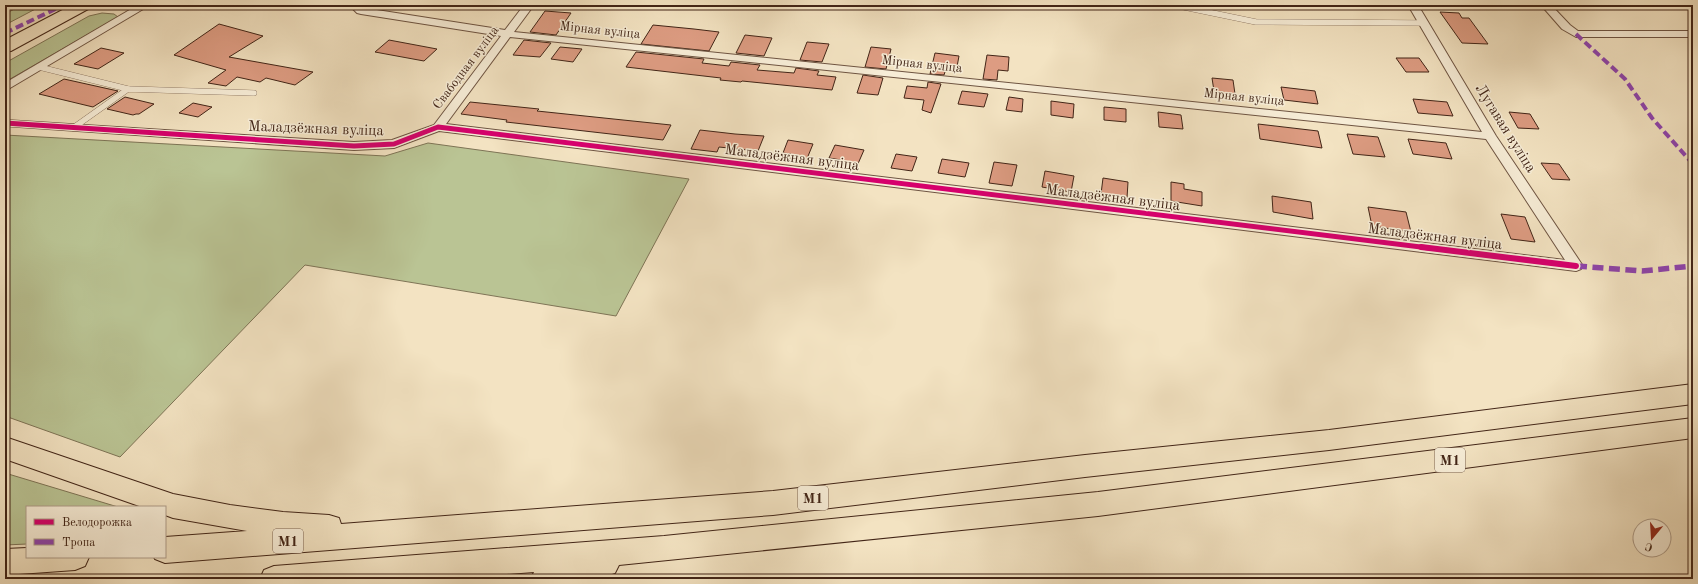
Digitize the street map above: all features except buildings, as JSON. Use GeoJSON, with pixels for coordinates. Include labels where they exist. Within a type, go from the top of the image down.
{"type":"FeatureCollection","features":[{"type":"Feature","properties":{"kind":"main road"},"geometry":{"type":"LineString","coordinates":[[5,47],[84,5]]}},
{"type":"Feature","properties":{"kind":"main road","name":"М1"},"geometry":{"type":"LineString","coordinates":[[166,550],[773,503],[1085,466],[1329,440],[1693,394]]}},
{"type":"Feature","properties":{"kind":"main road","name":"М1"},"geometry":{"type":"LineString","coordinates":[[274,579],[664,549],[1106,503],[1693,428]]}},
{"type":"Feature","properties":{"kind":"main road"},"geometry":{"type":"LineString","coordinates":[[5,448],[173,506],[230,517],[283,524],[410,532]]}},
{"type":"Feature","properties":{"kind":"main road"},"geometry":{"type":"LineString","coordinates":[[545,579],[664,549]]}},
{"type":"Feature","properties":{"kind":"main road"},"geometry":{"type":"LineString","coordinates":[[5,562],[61,558]]}},
{"type":"Feature","properties":{"kind":"street"},"geometry":{"type":"LineString","coordinates":[[5,88],[145,5]]}},
{"type":"Feature","properties":{"kind":"street","name":"Мірная вуліца"},"geometry":{"type":"LineString","coordinates":[[354,5],[361,11],[508,34],[1490,136]]}},
{"type":"Feature","properties":{"kind":"street","name":"Свабодная вуліца"},"geometry":{"type":"LineString","coordinates":[[438,127],[529,5]]}},
{"type":"Feature","properties":{"kind":"street","name":"Лугавая вуліца"},"geometry":{"type":"LineString","coordinates":[[1413,5],[1490,136],[1576,266]]}},
{"type":"Feature","properties":{"kind":"street"},"geometry":{"type":"LineString","coordinates":[[1546,5],[1566,27],[1576,34],[1693,34]]}},
{"type":"Feature","properties":{"kind":"street","name":"Маладзёжная вуліца"},"geometry":{"type":"LineString","coordinates":[[5,124],[354,146],[394,144],[438,127],[1576,266]]}},
{"type":"Feature","properties":{"kind":"lane"},"geometry":{"type":"LineString","coordinates":[[1174,5],[1256,22],[1424,23]]}},
{"type":"Feature","properties":{"kind":"lane"},"geometry":{"type":"LineString","coordinates":[[39,67],[128,89],[254,93]]}},
{"type":"Feature","properties":{"kind":"lane"},"geometry":{"type":"LineString","coordinates":[[73,128],[128,89]]}},
{"type":"Feature","properties":{"kind":"green space"},"geometry":{"type":"Polygon","coordinates":[[[22,5],[43,5],[5,25],[5,14],[22,5]]]}},
{"type":"Feature","properties":{"kind":"green space"},"geometry":{"type":"Polygon","coordinates":[[[102,13],[114,14],[118,17],[5,82],[5,63],[89,16],[102,13]]]}},
{"type":"Feature","properties":{"kind":"green space"},"geometry":{"type":"Polygon","coordinates":[[[5,135],[385,156],[428,143],[689,179],[616,316],[305,265],[120,457],[5,416],[5,135]]]}},
{"type":"Feature","properties":{"kind":"green space"},"geometry":{"type":"Polygon","coordinates":[[[5,473],[115,506],[26,506],[26,544],[5,545],[5,473]]]}},
{"type":"Feature","properties":{"kind":"marked path"},"geometry":{"type":"LineString","coordinates":[[5,33],[64,5]]}},
{"type":"Feature","properties":{"kind":"marked path"},"geometry":{"type":"LineString","coordinates":[[71,5],[79,8]]}},
{"type":"Feature","properties":{"kind":"marked path"},"geometry":{"type":"LineString","coordinates":[[1576,34],[1625,79],[1652,118],[1693,164]]}},
{"type":"Feature","properties":{"kind":"marked path"},"geometry":{"type":"LineString","coordinates":[[1576,266],[1642,271],[1693,266]]}},
{"type":"Feature","properties":{"kind":"cycle path"},"geometry":{"type":"LineString","coordinates":[[5,123],[354,146],[394,144],[438,127],[1576,266]]}}]}
